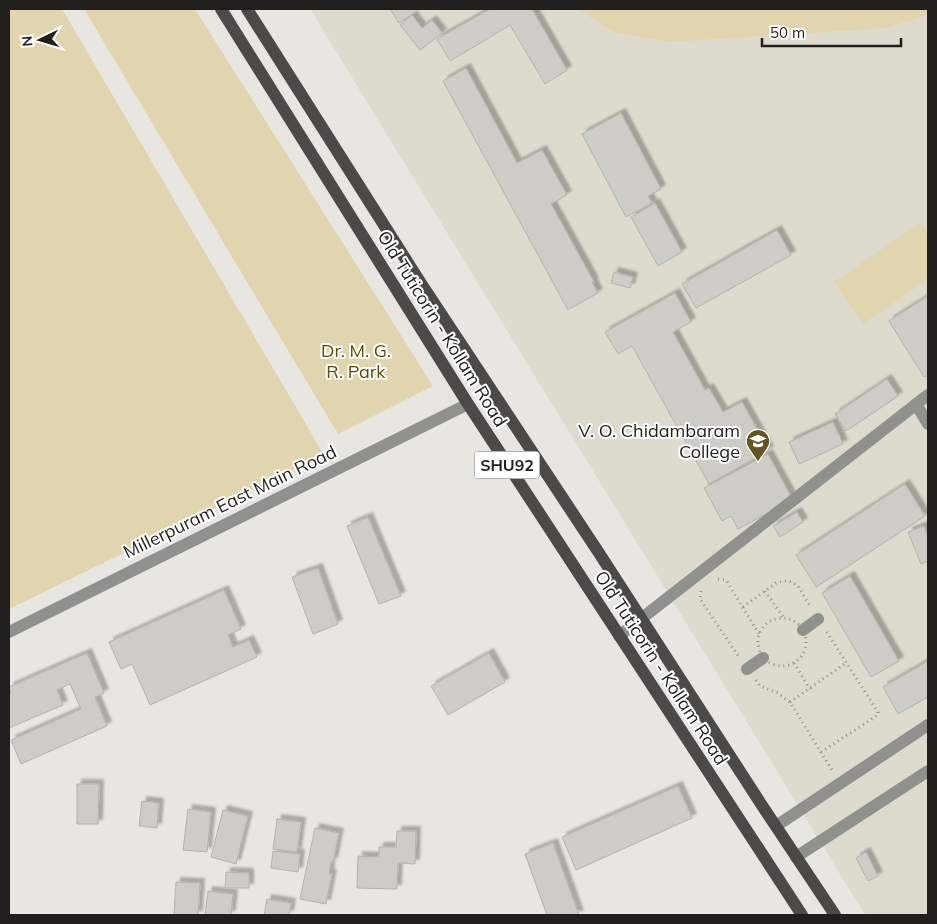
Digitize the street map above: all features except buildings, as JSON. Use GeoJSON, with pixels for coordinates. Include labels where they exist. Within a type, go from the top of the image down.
{"type":"FeatureCollection","features":[{"type":"Feature","properties":{"kind":"main road","name":"Old Tuticorin - Kollam Road"},"geometry":{"type":"LineString","coordinates":[[221,9],[468,404],[802,915]]}},
{"type":"Feature","properties":{"kind":"main road"},"geometry":{"type":"LineString","coordinates":[[247,9],[422,285],[835,915]]}},
{"type":"Feature","properties":{"kind":"street"},"geometry":{"type":"LineString","coordinates":[[619,636],[928,395]]}},
{"type":"Feature","properties":{"kind":"street","name":"Millerpuram East Main Road"},"geometry":{"type":"LineString","coordinates":[[9,632],[468,404]]}},
{"type":"Feature","properties":{"kind":"street"},"geometry":{"type":"LineString","coordinates":[[916,404],[928,424]]}},
{"type":"Feature","properties":{"kind":"street"},"geometry":{"type":"LineString","coordinates":[[803,630],[818,619]]}},
{"type":"Feature","properties":{"kind":"street"},"geometry":{"type":"LineString","coordinates":[[747,669],[763,658]]}},
{"type":"Feature","properties":{"kind":"street"},"geometry":{"type":"LineString","coordinates":[[776,826],[928,725]]}},
{"type":"Feature","properties":{"kind":"street"},"geometry":{"type":"LineString","coordinates":[[796,856],[928,771]]}},
{"type":"Feature","properties":{"kind":"path"},"geometry":{"type":"LineString","coordinates":[[742,607],[776,583],[789,581],[797,585],[878,712],[878,715],[821,752]]}},
{"type":"Feature","properties":{"kind":"path"},"geometry":{"type":"LineString","coordinates":[[765,591],[783,618]]}},
{"type":"Feature","properties":{"kind":"path"},"geometry":{"type":"LineString","coordinates":[[783,618],[794,621],[800,626],[805,634],[806,642],[805,650],[800,658],[786,666],[778,666],[763,658],[757,642],[763,626],[770,620],[783,618]]}},
{"type":"Feature","properties":{"kind":"path"},"geometry":{"type":"LineString","coordinates":[[794,663],[810,688]]}},
{"type":"Feature","properties":{"kind":"path"},"geometry":{"type":"LineString","coordinates":[[790,702],[846,663]]}},
{"type":"Feature","properties":{"kind":"shaded area","name":"V. O. Chidambaram College"},"geometry":{"type":"Polygon","coordinates":[[[310,9],[928,9],[928,915],[865,915],[310,9]]]}},
{"type":"Feature","properties":{"kind":"green space"},"geometry":{"type":"Polygon","coordinates":[[[9,9],[62,9],[324,455],[9,609],[9,9]]]}},
{"type":"Feature","properties":{"kind":"green space","name":"Dr. M. G. R. Park"},"geometry":{"type":"Polygon","coordinates":[[[84,9],[195,9],[433,386],[338,434],[84,9]]]}},
{"type":"Feature","properties":{"kind":"green space"},"geometry":{"type":"Polygon","coordinates":[[[577,9],[928,9],[928,15],[885,28],[669,42],[614,32],[577,9]]]}},
{"type":"Feature","properties":{"kind":"green space"},"geometry":{"type":"Polygon","coordinates":[[[921,222],[928,233],[928,279],[863,324],[834,282],[921,222]]]}},
{"type":"Feature","properties":{"kind":"place","name":"V. O. Chidambaram College"},"geometry":{"type":"Point","coordinates":[758,462]}}]}
